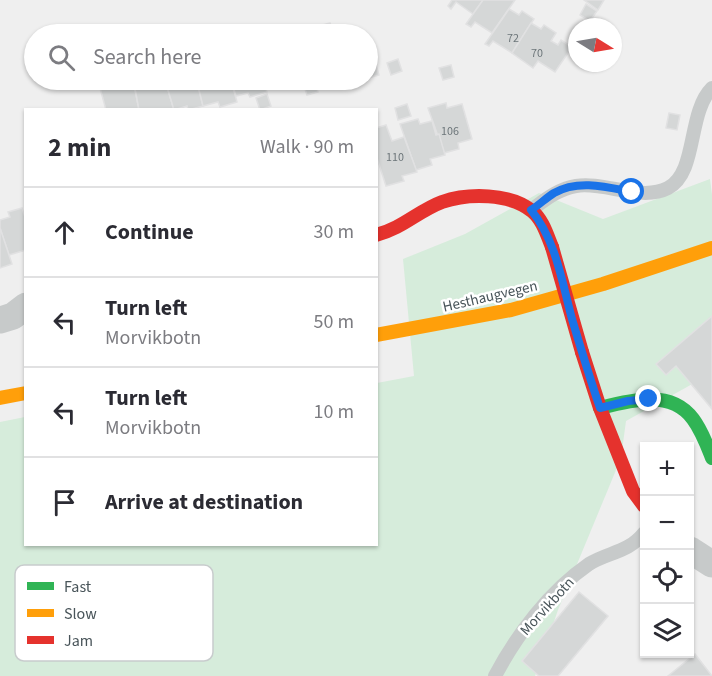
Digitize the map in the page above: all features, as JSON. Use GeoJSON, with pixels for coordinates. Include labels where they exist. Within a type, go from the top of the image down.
{"type":"FeatureCollection","features":[{"type":"Feature","properties":{"kind":"street"},"geometry":{"type":"LineString","coordinates":[[378,234],[397,229],[443,202],[472,197],[507,200],[531,210],[542,223],[552,247],[600,408],[633,491],[640,500]]}},
{"type":"Feature","properties":{"kind":"street","name":"Hesthaugvegen"},"geometry":{"type":"LineString","coordinates":[[378,335],[511,310],[603,284],[712,248]]}},
{"type":"Feature","properties":{"kind":"street"},"geometry":{"type":"LineString","coordinates":[[0,320],[13,316],[24,308]]}},
{"type":"Feature","properties":{"kind":"street"},"geometry":{"type":"LineString","coordinates":[[0,398],[24,393]]}},
{"type":"Feature","properties":{"kind":"street"},"geometry":{"type":"LineString","coordinates":[[600,408],[628,401],[649,399],[684,409],[695,422],[712,458]]}},
{"type":"Feature","properties":{"kind":"street"},"geometry":{"type":"LineString","coordinates":[[694,553],[712,564]]}},
{"type":"Feature","properties":{"kind":"lane"},"geometry":{"type":"LineString","coordinates":[[531,210],[555,192],[576,186],[601,186],[632,192],[652,192],[667,188],[677,180],[685,165],[692,147],[695,119],[712,88]]}},
{"type":"Feature","properties":{"kind":"lane","name":"Morvikbotn"},"geometry":{"type":"LineString","coordinates":[[495,676],[509,650],[568,580],[592,562],[620,552],[640,539]]}},
{"type":"Feature","properties":{"kind":"green space"},"geometry":{"type":"Polygon","coordinates":[[[710,179],[712,195],[712,373],[626,421],[621,458],[558,610],[535,676],[0,676],[0,422],[24,417],[24,546],[378,546],[378,383],[414,376],[403,259],[465,234],[539,193],[603,219],[710,179]]]}},
{"type":"Feature","properties":{"kind":"building"},"geometry":{"type":"Polygon","coordinates":[[[452,0],[483,0],[473,14],[456,2],[451,9],[448,6],[452,0]]]}},
{"type":"Feature","properties":{"kind":"building"},"geometry":{"type":"Polygon","coordinates":[[[483,0],[515,0],[492,33],[475,22],[471,27],[466,24],[483,0]]]}},
{"type":"Feature","properties":{"kind":"building"},"geometry":{"type":"Polygon","coordinates":[[[584,0],[604,0],[598,10],[584,0]]]}},
{"type":"Feature","properties":{"kind":"building"},"geometry":{"type":"Polygon","coordinates":[[[586,4],[597,11],[592,18],[580,15],[586,4]]]}},
{"type":"Feature","properties":{"kind":"building"},"geometry":{"type":"Polygon","coordinates":[[[509,9],[519,15],[522,11],[534,19],[512,53],[493,41],[489,46],[485,44],[509,9]]]}},
{"type":"Feature","properties":{"kind":"building"},"geometry":{"type":"Polygon","coordinates":[[[531,23],[541,29],[544,25],[556,33],[551,41],[558,45],[561,40],[568,44],[568,53],[555,72],[538,61],[533,68],[512,53],[531,23]]]}},
{"type":"Feature","properties":{"kind":"building"},"geometry":{"type":"Polygon","coordinates":[[[398,59],[402,71],[391,75],[387,63],[398,59]]]}},
{"type":"Feature","properties":{"kind":"building"},"geometry":{"type":"Polygon","coordinates":[[[451,65],[454,77],[443,80],[439,68],[451,65]]]}},
{"type":"Feature","properties":{"kind":"building"},"geometry":{"type":"Polygon","coordinates":[[[101,90],[135,90],[139,108],[105,108],[101,90]]]}},
{"type":"Feature","properties":{"kind":"building"},"geometry":{"type":"Polygon","coordinates":[[[135,90],[168,90],[173,108],[139,108],[135,90]]]}},
{"type":"Feature","properties":{"kind":"building"},"geometry":{"type":"Polygon","coordinates":[[[168,90],[199,90],[203,106],[173,108],[168,90]]]}},
{"type":"Feature","properties":{"kind":"building"},"geometry":{"type":"Polygon","coordinates":[[[199,90],[234,90],[237,102],[220,107],[218,102],[203,106],[199,90]]]}},
{"type":"Feature","properties":{"kind":"building"},"geometry":{"type":"Polygon","coordinates":[[[234,90],[266,90],[267,92],[250,97],[248,93],[236,96],[234,90]]]}},
{"type":"Feature","properties":{"kind":"building"},"geometry":{"type":"Polygon","coordinates":[[[305,90],[317,90],[318,92],[307,95],[305,90]]]}},
{"type":"Feature","properties":{"kind":"building"},"geometry":{"type":"Polygon","coordinates":[[[267,94],[271,106],[259,108],[256,98],[267,94]]]}},
{"type":"Feature","properties":{"kind":"building"},"geometry":{"type":"Polygon","coordinates":[[[446,103],[447,108],[462,104],[472,139],[458,143],[459,149],[444,153],[428,108],[446,103]]]}},
{"type":"Feature","properties":{"kind":"building"},"geometry":{"type":"Polygon","coordinates":[[[407,104],[411,116],[398,120],[395,108],[407,104]]]}},
{"type":"Feature","properties":{"kind":"building"},"geometry":{"type":"Polygon","coordinates":[[[669,113],[680,115],[677,130],[666,128],[669,113]]]}},
{"type":"Feature","properties":{"kind":"building"},"geometry":{"type":"Polygon","coordinates":[[[418,119],[420,124],[432,121],[436,135],[439,134],[445,155],[430,159],[432,165],[416,170],[400,124],[418,119]]]}},
{"type":"Feature","properties":{"kind":"building"},"geometry":{"type":"Polygon","coordinates":[[[386,125],[392,141],[404,137],[417,172],[402,176],[404,181],[386,186],[378,161],[378,127],[386,125]]]}},
{"type":"Feature","properties":{"kind":"building"},"geometry":{"type":"Polygon","coordinates":[[[22,208],[24,214],[24,251],[9,255],[0,228],[0,220],[10,217],[8,212],[22,208]]]}},
{"type":"Feature","properties":{"kind":"building"},"geometry":{"type":"Polygon","coordinates":[[[0,228],[12,264],[0,268],[0,228]]]}},
{"type":"Feature","properties":{"kind":"building"},"geometry":{"type":"Polygon","coordinates":[[[712,316],[712,409],[676,366],[666,375],[656,364],[712,316]]]}},
{"type":"Feature","properties":{"kind":"building"},"geometry":{"type":"Polygon","coordinates":[[[579,592],[608,616],[558,676],[539,676],[522,661],[579,592]]]}},
{"type":"Feature","properties":{"kind":"building"},"geometry":{"type":"Polygon","coordinates":[[[694,655],[712,676],[668,676],[690,658],[694,658],[694,655]]]}},
{"type":"Feature","properties":{"kind":"traffic: fast"},"geometry":{"type":"LineString","coordinates":[[600,408],[650,399],[674,404],[693,419],[702,433],[712,458]]}},
{"type":"Feature","properties":{"kind":"traffic: slow"},"geometry":{"type":"LineString","coordinates":[[378,335],[511,310],[603,284],[712,248]]}},
{"type":"Feature","properties":{"kind":"traffic: slow"},"geometry":{"type":"LineString","coordinates":[[0,398],[24,393]]}},
{"type":"Feature","properties":{"kind":"traffic: jam"},"geometry":{"type":"LineString","coordinates":[[378,234],[442,202],[464,197],[488,196],[512,201],[532,211],[542,223],[552,247]]}},
{"type":"Feature","properties":{"kind":"traffic: jam"},"geometry":{"type":"LineString","coordinates":[[552,247],[582,352]]}},
{"type":"Feature","properties":{"kind":"traffic: jam"},"geometry":{"type":"LineString","coordinates":[[582,352],[600,408],[633,491],[640,501]]}},
{"type":"Feature","properties":{"kind":"route"},"geometry":{"type":"LineString","coordinates":[[632,192],[601,186],[576,186],[555,192],[531,210],[542,223],[552,247],[600,408],[628,401],[649,399]]}}]}
